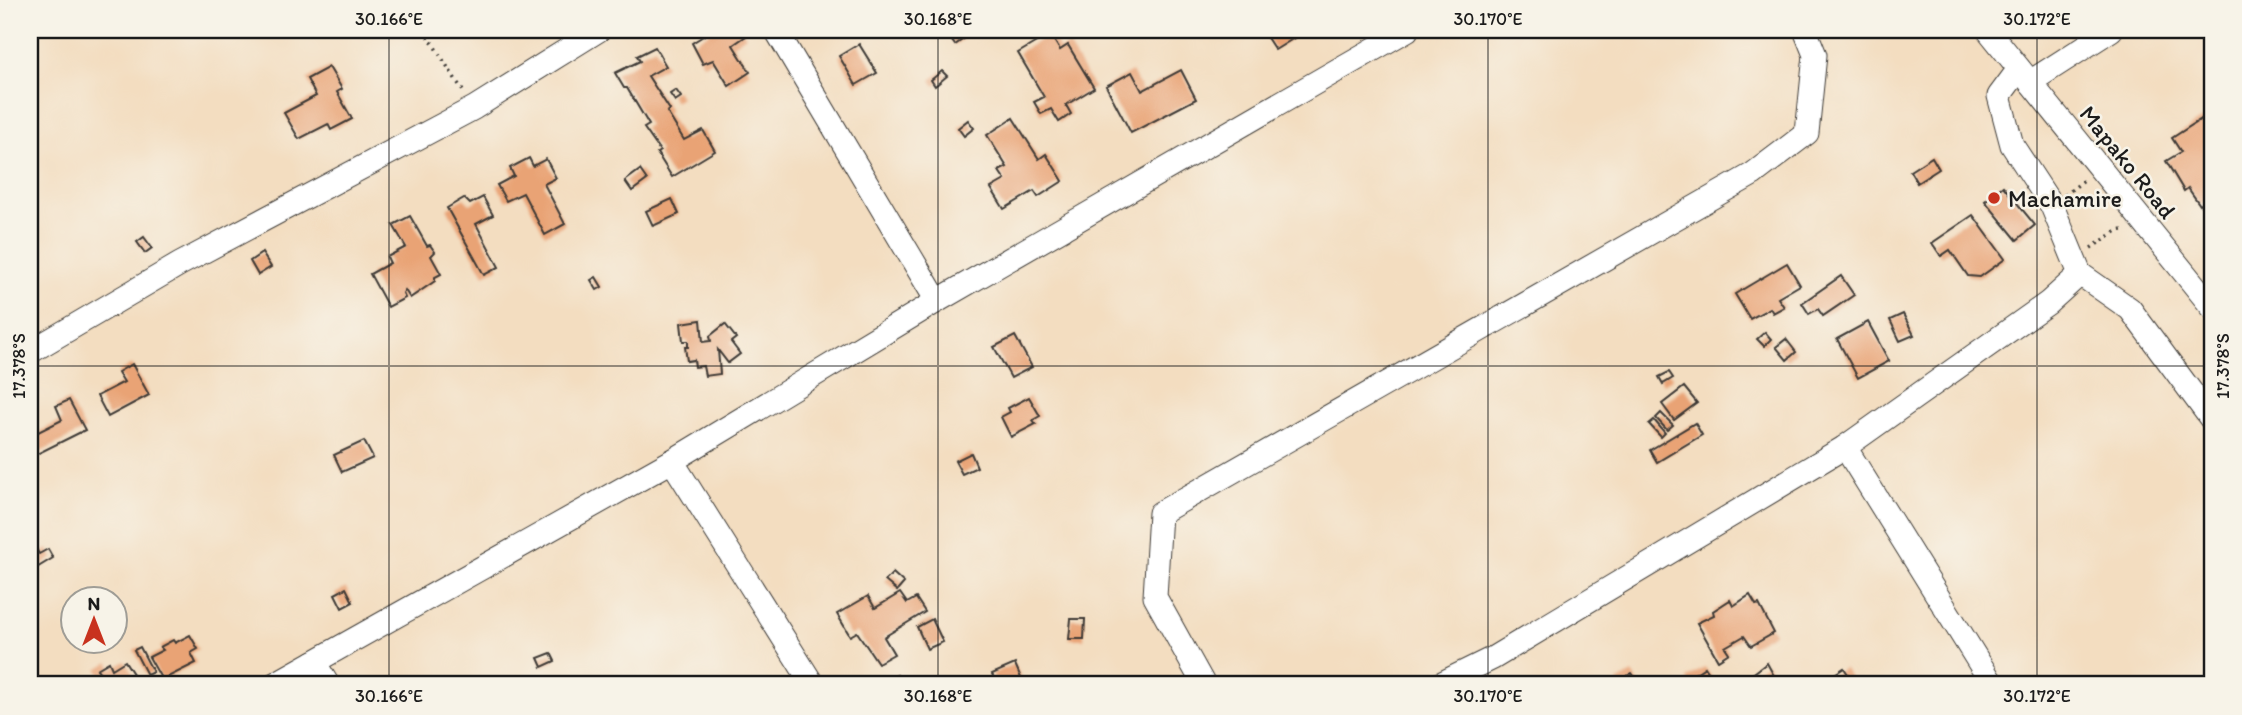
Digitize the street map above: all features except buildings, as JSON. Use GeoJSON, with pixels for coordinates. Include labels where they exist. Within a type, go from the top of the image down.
{"type":"FeatureCollection","features":[{"type":"Feature","properties":{"kind":"street"},"geometry":{"type":"LineString","coordinates":[[30,352],[180,264],[474,108],[598,30]]}},
{"type":"Feature","properties":{"kind":"street"},"geometry":{"type":"LineString","coordinates":[[776,30],[937,301]]}},
{"type":"Feature","properties":{"kind":"street"},"geometry":{"type":"LineString","coordinates":[[273,685],[672,461],[937,301],[1407,30]]}},
{"type":"Feature","properties":{"kind":"street"},"geometry":{"type":"LineString","coordinates":[[1204,685],[1155,597],[1160,513],[1752,174],[1807,133],[1815,55],[1805,30]]}},
{"type":"Feature","properties":{"kind":"street","name":"Mapako Road"},"geometry":{"type":"LineString","coordinates":[[1989,30],[2212,307]]}},
{"type":"Feature","properties":{"kind":"street"},"geometry":{"type":"LineString","coordinates":[[2111,30],[2025,76],[1998,96],[2012,145],[2052,206],[2077,266],[2130,309],[2212,420]]}},
{"type":"Feature","properties":{"kind":"street"},"geometry":{"type":"LineString","coordinates":[[1438,685],[1493,658],[1845,447],[2048,303],[2077,266]]}},
{"type":"Feature","properties":{"kind":"street"},"geometry":{"type":"LineString","coordinates":[[1845,447],[1993,685]]}},
{"type":"Feature","properties":{"kind":"street"},"geometry":{"type":"LineString","coordinates":[[672,461],[813,685]]}},
{"type":"Feature","properties":{"kind":"street"},"geometry":{"type":"LineString","coordinates":[[314,662],[328,685]]}},
{"type":"Feature","properties":{"kind":"path"},"geometry":{"type":"LineString","coordinates":[[424,30],[474,108]]}},
{"type":"Feature","properties":{"kind":"path"},"geometry":{"type":"LineString","coordinates":[[2052,206],[2099,168]]}},
{"type":"Feature","properties":{"kind":"path"},"geometry":{"type":"LineString","coordinates":[[2077,266],[2117,231],[2146,225]]}},
{"type":"Feature","properties":{"kind":"place","name":"Machamire"},"geometry":{"type":"Point","coordinates":[1994,198]}}]}
